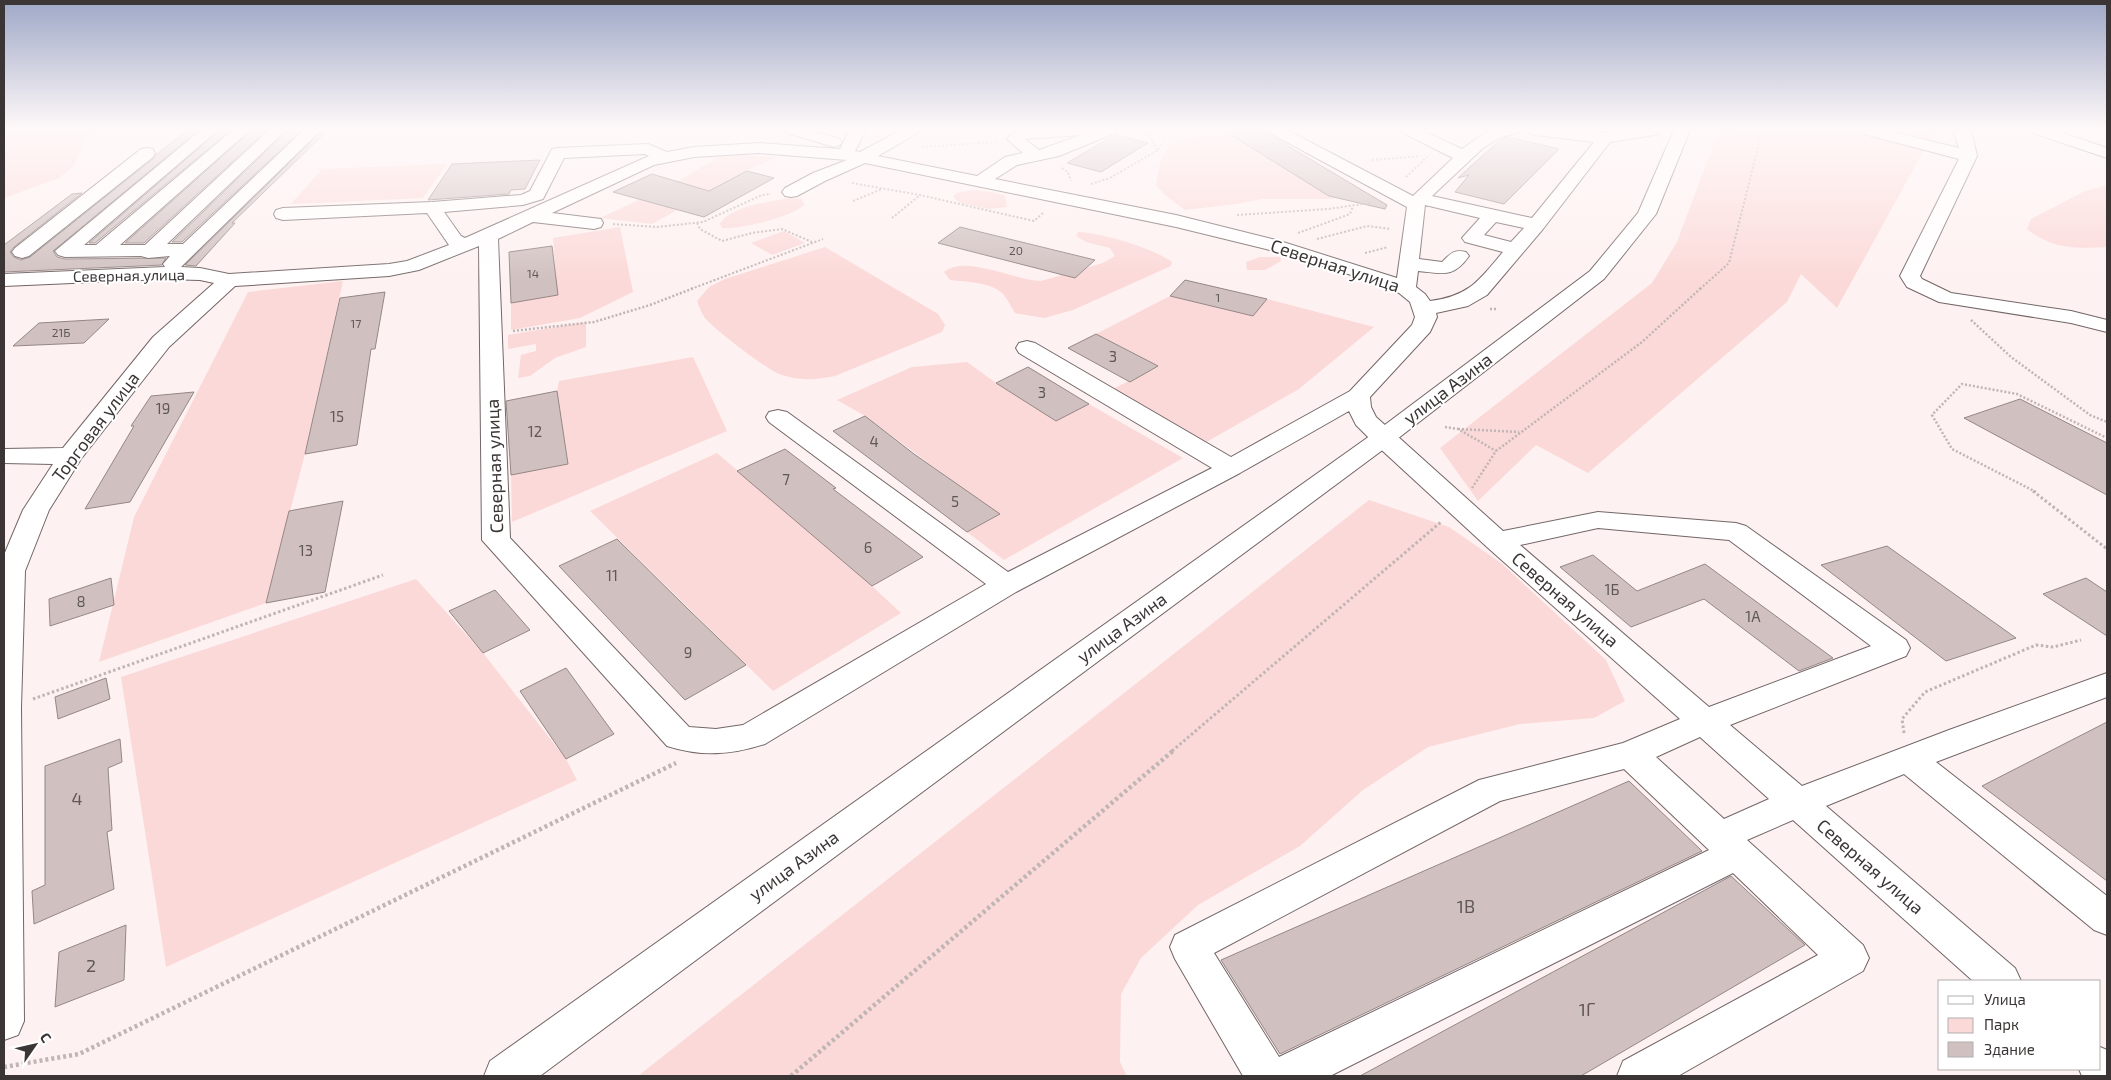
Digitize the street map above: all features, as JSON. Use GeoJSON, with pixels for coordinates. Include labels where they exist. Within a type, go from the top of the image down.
{"type":"FeatureCollection","features":[{"type":"Feature","properties":{"kind":"street"},"geometry":{"type":"LineString","coordinates":[[13,252],[111,180]]}},
{"type":"Feature","properties":{"kind":"street"},"geometry":{"type":"LineString","coordinates":[[65,251],[150,180]]}},
{"type":"Feature","properties":{"kind":"street"},"geometry":{"type":"LineString","coordinates":[[101,251],[183,180]]}},
{"type":"Feature","properties":{"kind":"street"},"geometry":{"type":"LineString","coordinates":[[148,252],[224,180]]}},
{"type":"Feature","properties":{"kind":"street"},"geometry":{"type":"LineString","coordinates":[[163,274],[260,180]]}},
{"type":"Feature","properties":{"kind":"street"},"geometry":{"type":"LineString","coordinates":[[283,214],[432,207],[523,200],[537,195],[544,180]]}},
{"type":"Feature","properties":{"kind":"street","name":"Северная улица"},"geometry":{"type":"LineString","coordinates":[[4,280],[200,274],[229,280],[389,270],[412,266],[476,240],[605,180]]}},
{"type":"Feature","properties":{"kind":"street"},"geometry":{"type":"LineString","coordinates":[[791,192],[812,180]]}},
{"type":"Feature","properties":{"kind":"street"},"geometry":{"type":"LineString","coordinates":[[1370,180],[1390,191],[1418,202],[1492,215],[1536,226]]}},
{"type":"Feature","properties":{"kind":"street"},"geometry":{"type":"LineString","coordinates":[[1406,289],[1418,202],[1439,180]]}},
{"type":"Feature","properties":{"kind":"street"},"geometry":{"type":"LineString","coordinates":[[1358,396],[1422,327],[1426,318],[1424,308],[1449,305],[1471,297],[1480,291],[1536,226],[1572,180]]}},
{"type":"Feature","properties":{"kind":"street","name":"улица Азина"},"geometry":{"type":"LineString","coordinates":[[504,1076],[1383,438],[1598,275],[1647,214],[1661,180]]}},
{"type":"Feature","properties":{"kind":"street"},"geometry":{"type":"LineString","coordinates":[[1956,180],[1910,276],[1914,283],[1946,298],[2071,317],[2107,326]]}},
{"type":"Feature","properties":{"kind":"street","name":"Северная улица"},"geometry":{"type":"LineString","coordinates":[[981,181],[1176,221],[1273,245],[1378,277],[1406,289],[1418,298],[1424,308]]}},
{"type":"Feature","properties":{"kind":"street"},"geometry":{"type":"LineString","coordinates":[[432,207],[454,240],[476,240]]}},
{"type":"Feature","properties":{"kind":"street"},"geometry":{"type":"LineString","coordinates":[[1492,215],[1472,238],[1516,249]]}},
{"type":"Feature","properties":{"kind":"street"},"geometry":{"type":"LineString","coordinates":[[530,216],[594,223]]}},
{"type":"Feature","properties":{"kind":"street","name":"Северная улица"},"geometry":{"type":"LineString","coordinates":[[476,240],[490,326],[496,540],[679,737],[697,742],[717,743],[753,734],[1006,585],[1231,468],[1358,396],[1359,407],[1365,420],[1459,508],[2000,980]]}},
{"type":"Feature","properties":{"kind":"street"},"geometry":{"type":"LineString","coordinates":[[13,252],[148,252],[186,250]]}},
{"type":"Feature","properties":{"kind":"street"},"geometry":{"type":"LineString","coordinates":[[1410,264],[1448,268],[1458,256]]}},
{"type":"Feature","properties":{"kind":"street","name":"Торговая улица"},"geometry":{"type":"LineString","coordinates":[[4,1021],[5,708],[11,571],[36,510],[70,456],[161,342],[229,280]]}},
{"type":"Feature","properties":{"kind":"street"},"geometry":{"type":"LineString","coordinates":[[1027,348],[1231,468]]}},
{"type":"Feature","properties":{"kind":"street"},"geometry":{"type":"LineString","coordinates":[[778,417],[1006,585]]}},
{"type":"Feature","properties":{"kind":"street"},"geometry":{"type":"LineString","coordinates":[[4,456],[70,456]]}},
{"type":"Feature","properties":{"kind":"street"},"geometry":{"type":"LineString","coordinates":[[1267,1076],[1189,948],[1491,790],[1630,754],[1704,722],[1896,648],[1736,532],[1598,520],[1497,541]]}},
{"type":"Feature","properties":{"kind":"street"},"geometry":{"type":"LineString","coordinates":[[1286,1076],[1728,845],[1796,802],[2107,685]]}},
{"type":"Feature","properties":{"kind":"street"},"geometry":{"type":"LineString","coordinates":[[1630,754],[1849,958],[1638,1076]]}},
{"type":"Feature","properties":{"kind":"street"},"geometry":{"type":"LineString","coordinates":[[1908,759],[2107,918]]}},
{"type":"Feature","properties":{"kind":"path"},"geometry":{"type":"LineString","coordinates":[[838,180],[920,195],[1034,221],[1073,188],[1101,180]]}},
{"type":"Feature","properties":{"kind":"path"},"geometry":{"type":"LineString","coordinates":[[1235,215],[1328,209],[1382,201],[1402,180]]}},
{"type":"Feature","properties":{"kind":"path"},"geometry":{"type":"LineString","coordinates":[[791,1076],[1459,508],[1496,451],[1642,342],[1729,263],[1750,180]]}},
{"type":"Feature","properties":{"kind":"path"},"geometry":{"type":"LineString","coordinates":[[853,201],[883,188]]}},
{"type":"Feature","properties":{"kind":"path"},"geometry":{"type":"LineString","coordinates":[[594,223],[657,227],[703,222],[762,196],[791,192]]}},
{"type":"Feature","properties":{"kind":"path"},"geometry":{"type":"LineString","coordinates":[[892,218],[920,195]]}},
{"type":"Feature","properties":{"kind":"path"},"geometry":{"type":"LineString","coordinates":[[1273,245],[1279,240],[1350,214],[1354,205]]}},
{"type":"Feature","properties":{"kind":"path"},"geometry":{"type":"LineString","coordinates":[[696,223],[700,229],[722,241],[752,233],[782,229],[812,243]]}},
{"type":"Feature","properties":{"kind":"path"},"geometry":{"type":"LineString","coordinates":[[1309,241],[1367,226],[1414,232]]}},
{"type":"Feature","properties":{"kind":"path"},"geometry":{"type":"LineString","coordinates":[[490,326],[515,332],[594,322],[650,305],[823,239]]}},
{"type":"Feature","properties":{"kind":"path"},"geometry":{"type":"LineString","coordinates":[[1946,298],[2011,357],[2090,415],[2107,422]]}},
{"type":"Feature","properties":{"kind":"path"},"geometry":{"type":"LineString","coordinates":[[2107,438],[2017,394],[1962,384],[1932,415],[1952,449],[2038,494],[2107,549]]}},
{"type":"Feature","properties":{"kind":"path"},"geometry":{"type":"LineString","coordinates":[[1445,427],[1521,432]]}},
{"type":"Feature","properties":{"kind":"path"},"geometry":{"type":"LineString","coordinates":[[1458,429],[1496,451]]}},
{"type":"Feature","properties":{"kind":"path"},"geometry":{"type":"LineString","coordinates":[[5,708],[383,575]]}},
{"type":"Feature","properties":{"kind":"path"},"geometry":{"type":"LineString","coordinates":[[1908,759],[1902,719],[1925,692],[2036,645],[2053,647],[2081,640]]}},
{"type":"Feature","properties":{"kind":"path"},"geometry":{"type":"LineString","coordinates":[[4,1067],[79,1054],[717,743]]}},
{"type":"Feature","properties":{"kind":"green space"},"geometry":{"type":"Polygon","coordinates":[[[4,180],[52,180],[4,198],[4,180]]]}},
{"type":"Feature","properties":{"kind":"green space"},"geometry":{"type":"Polygon","coordinates":[[[312,180],[435,180],[423,198],[291,204],[312,180]]]}},
{"type":"Feature","properties":{"kind":"green space"},"geometry":{"type":"Polygon","coordinates":[[[680,180],[730,180],[652,224],[600,218],[680,180]]]}},
{"type":"Feature","properties":{"kind":"green space"},"geometry":{"type":"Polygon","coordinates":[[[1157,180],[1304,180],[1334,199],[1261,199],[1185,210],[1165,195],[1156,185],[1157,180]]]}},
{"type":"Feature","properties":{"kind":"green space"},"geometry":{"type":"Polygon","coordinates":[[[1700,180],[1907,180],[1837,308],[1801,274],[1787,302],[1588,473],[1536,445],[1478,501],[1440,448],[1652,283],[1677,242],[1700,180]]]}},
{"type":"Feature","properties":{"kind":"green space"},"geometry":{"type":"Polygon","coordinates":[[[2107,185],[2107,247],[2086,248],[2055,244],[2045,241],[2027,229],[2031,219],[2085,191],[2107,185]]]}},
{"type":"Feature","properties":{"kind":"green space"},"geometry":{"type":"Polygon","coordinates":[[[973,190],[992,192],[1005,196],[1007,207],[990,209],[959,203],[953,196],[957,193],[973,190]]]}},
{"type":"Feature","properties":{"kind":"green space"},"geometry":{"type":"Polygon","coordinates":[[[791,198],[802,199],[804,205],[788,214],[752,225],[722,228],[720,224],[733,213],[752,205],[791,198]]]}},
{"type":"Feature","properties":{"kind":"green space"},"geometry":{"type":"Polygon","coordinates":[[[620,227],[633,292],[580,318],[511,330],[511,303],[557,295],[553,238],[620,227]]]}},
{"type":"Feature","properties":{"kind":"green space"},"geometry":{"type":"Polygon","coordinates":[[[784,231],[805,243],[772,255],[751,243],[784,231]]]}},
{"type":"Feature","properties":{"kind":"green space"},"geometry":{"type":"Polygon","coordinates":[[[1078,232],[1127,242],[1163,257],[1172,262],[1171,266],[1073,310],[1044,318],[1015,313],[1005,297],[993,287],[979,283],[950,280],[944,272],[953,267],[978,267],[1041,281],[1103,263],[1115,256],[1110,248],[1086,242],[1076,236],[1078,232]]]}},
{"type":"Feature","properties":{"kind":"green space"},"geometry":{"type":"Polygon","coordinates":[[[825,247],[938,314],[945,325],[942,332],[835,376],[800,379],[772,371],[719,331],[702,314],[697,301],[709,287],[725,279],[825,247]]]}},
{"type":"Feature","properties":{"kind":"green space"},"geometry":{"type":"Polygon","coordinates":[[[1260,257],[1280,257],[1281,261],[1265,270],[1247,270],[1246,262],[1260,257]]]}},
{"type":"Feature","properties":{"kind":"green space"},"geometry":{"type":"Polygon","coordinates":[[[343,281],[305,454],[266,603],[99,662],[134,517],[248,292],[343,281]]]}},
{"type":"Feature","properties":{"kind":"green space"},"geometry":{"type":"Polygon","coordinates":[[[1170,296],[1252,316],[1267,299],[1374,327],[1299,389],[1203,444],[1111,390],[1158,366],[1096,334],[1170,296]]]}},
{"type":"Feature","properties":{"kind":"green space"},"geometry":{"type":"Polygon","coordinates":[[[586,322],[586,347],[555,358],[530,376],[518,378],[521,355],[536,351],[536,344],[508,349],[508,335],[586,322]]]}},
{"type":"Feature","properties":{"kind":"green space"},"geometry":{"type":"Polygon","coordinates":[[[693,357],[727,431],[512,522],[511,475],[568,464],[557,391],[559,381],[693,357]]]}},
{"type":"Feature","properties":{"kind":"green space"},"geometry":{"type":"Polygon","coordinates":[[[967,362],[996,383],[1056,420],[1089,404],[1183,458],[1004,560],[967,532],[999,515],[865,416],[837,400],[912,367],[967,362]]]}},
{"type":"Feature","properties":{"kind":"green space"},"geometry":{"type":"Polygon","coordinates":[[[717,453],[901,613],[773,691],[590,511],[717,453]]]}},
{"type":"Feature","properties":{"kind":"green space"},"geometry":{"type":"Polygon","coordinates":[[[1369,500],[1449,527],[1501,563],[1606,660],[1625,701],[1594,718],[1520,724],[1428,747],[1363,790],[1300,846],[1198,905],[1141,958],[1121,994],[1120,1062],[1127,1076],[638,1076],[1369,500]]]}},
{"type":"Feature","properties":{"kind":"green space"},"geometry":{"type":"Polygon","coordinates":[[[416,579],[483,653],[566,759],[577,780],[166,967],[121,677],[416,579]]]}},
{"type":"Feature","properties":{"kind":"building"},"geometry":{"type":"Polygon","coordinates":[[[126,180],[138,180],[53,251],[57,257],[65,259],[166,258],[162,265],[4,272],[4,245],[72,194],[82,193],[10,252],[14,257],[21,260],[30,257],[126,180]]]}},
{"type":"Feature","properties":{"kind":"building"},"geometry":{"type":"Polygon","coordinates":[[[162,180],[170,180],[95,243],[89,243],[162,180]]]}},
{"type":"Feature","properties":{"kind":"building"},"geometry":{"type":"Polygon","coordinates":[[[195,180],[212,180],[144,243],[125,243],[195,180]]]}},
{"type":"Feature","properties":{"kind":"building"},"geometry":{"type":"Polygon","coordinates":[[[236,180],[248,180],[182,242],[172,242],[236,180]]]}},
{"type":"Feature","properties":{"kind":"building"},"geometry":{"type":"Polygon","coordinates":[[[271,180],[276,180],[232,223],[235,223],[196,266],[185,265],[271,180]]]}},
{"type":"Feature","properties":{"kind":"building"},"geometry":{"type":"Polygon","coordinates":[[[441,180],[529,180],[525,189],[511,190],[509,194],[428,200],[441,180]]]}},
{"type":"Feature","properties":{"kind":"building"},"geometry":{"type":"Polygon","coordinates":[[[638,180],[673,180],[709,191],[729,180],[770,180],[704,217],[613,192],[638,180]]]}},
{"type":"Feature","properties":{"kind":"building"},"geometry":{"type":"Polygon","coordinates":[[[1304,180],[1346,180],[1387,205],[1385,209],[1329,196],[1304,180]]]}},
{"type":"Feature","properties":{"kind":"building"},"geometry":{"type":"Polygon","coordinates":[[[1465,180],[1528,180],[1504,204],[1455,192],[1465,180]]]}},
{"type":"Feature","properties":{"kind":"building"},"geometry":{"type":"Polygon","coordinates":[[[960,227],[1095,260],[1075,278],[938,243],[960,227]]]}},
{"type":"Feature","properties":{"kind":"building"},"geometry":{"type":"Polygon","coordinates":[[[552,246],[558,295],[511,303],[509,252],[552,246]]]}},
{"type":"Feature","properties":{"kind":"building"},"geometry":{"type":"Polygon","coordinates":[[[1185,280],[1267,299],[1253,316],[1170,296],[1185,280]]]}},
{"type":"Feature","properties":{"kind":"building"},"geometry":{"type":"Polygon","coordinates":[[[385,292],[375,349],[371,349],[357,445],[305,454],[340,298],[385,292]]]}},
{"type":"Feature","properties":{"kind":"building"},"geometry":{"type":"Polygon","coordinates":[[[109,319],[84,343],[13,346],[39,323],[109,319]]]}},
{"type":"Feature","properties":{"kind":"building"},"geometry":{"type":"Polygon","coordinates":[[[1096,334],[1158,366],[1130,382],[1068,348],[1096,334]]]}},
{"type":"Feature","properties":{"kind":"building"},"geometry":{"type":"Polygon","coordinates":[[[1028,367],[1089,404],[1056,421],[996,383],[1028,367]]]}},
{"type":"Feature","properties":{"kind":"building"},"geometry":{"type":"Polygon","coordinates":[[[557,391],[568,464],[511,475],[506,401],[557,391]]]}},
{"type":"Feature","properties":{"kind":"building"},"geometry":{"type":"Polygon","coordinates":[[[194,392],[130,502],[85,509],[134,426],[131,426],[151,396],[194,392]]]}},
{"type":"Feature","properties":{"kind":"building"},"geometry":{"type":"Polygon","coordinates":[[[2020,399],[2107,443],[2107,495],[1964,418],[2020,399]]]}},
{"type":"Feature","properties":{"kind":"building"},"geometry":{"type":"Polygon","coordinates":[[[865,416],[914,454],[1000,514],[967,532],[833,431],[865,416]]]}},
{"type":"Feature","properties":{"kind":"building"},"geometry":{"type":"Polygon","coordinates":[[[785,449],[836,488],[833,489],[923,557],[872,586],[737,471],[785,449]]]}},
{"type":"Feature","properties":{"kind":"building"},"geometry":{"type":"Polygon","coordinates":[[[343,501],[325,592],[266,603],[289,511],[343,501]]]}},
{"type":"Feature","properties":{"kind":"building"},"geometry":{"type":"Polygon","coordinates":[[[617,539],[746,665],[685,700],[559,566],[617,539]]]}},
{"type":"Feature","properties":{"kind":"building"},"geometry":{"type":"Polygon","coordinates":[[[1887,546],[2016,638],[1946,661],[1821,565],[1887,546]]]}},
{"type":"Feature","properties":{"kind":"building"},"geometry":{"type":"Polygon","coordinates":[[[1593,555],[1637,591],[1705,564],[1833,658],[1799,671],[1704,599],[1631,627],[1560,567],[1593,555]]]}},
{"type":"Feature","properties":{"kind":"building"},"geometry":{"type":"Polygon","coordinates":[[[111,578],[114,605],[50,626],[49,599],[111,578]]]}},
{"type":"Feature","properties":{"kind":"building"},"geometry":{"type":"Polygon","coordinates":[[[2086,578],[2107,592],[2107,636],[2043,594],[2086,578]]]}},
{"type":"Feature","properties":{"kind":"building"},"geometry":{"type":"Polygon","coordinates":[[[495,590],[530,630],[483,653],[449,611],[495,590]]]}},
{"type":"Feature","properties":{"kind":"building"},"geometry":{"type":"Polygon","coordinates":[[[566,668],[614,734],[566,759],[520,691],[566,668]]]}},
{"type":"Feature","properties":{"kind":"building"},"geometry":{"type":"Polygon","coordinates":[[[106,678],[110,699],[58,719],[55,697],[106,678]]]}},
{"type":"Feature","properties":{"kind":"building"},"geometry":{"type":"Polygon","coordinates":[[[2107,722],[2107,881],[1982,786],[2107,722]]]}},
{"type":"Feature","properties":{"kind":"building"},"geometry":{"type":"Polygon","coordinates":[[[120,739],[122,762],[108,768],[112,830],[107,832],[114,889],[34,924],[32,891],[45,885],[45,766],[120,739]]]}},
{"type":"Feature","properties":{"kind":"building"},"geometry":{"type":"Polygon","coordinates":[[[1629,781],[1702,851],[1280,1054],[1221,960],[1629,781]]]}},
{"type":"Feature","properties":{"kind":"building"},"geometry":{"type":"Polygon","coordinates":[[[1731,876],[1805,945],[1581,1076],[1360,1076],[1731,876]]]}},
{"type":"Feature","properties":{"kind":"building"},"geometry":{"type":"Polygon","coordinates":[[[126,925],[124,980],[55,1007],[59,952],[126,925]]]}}]}
